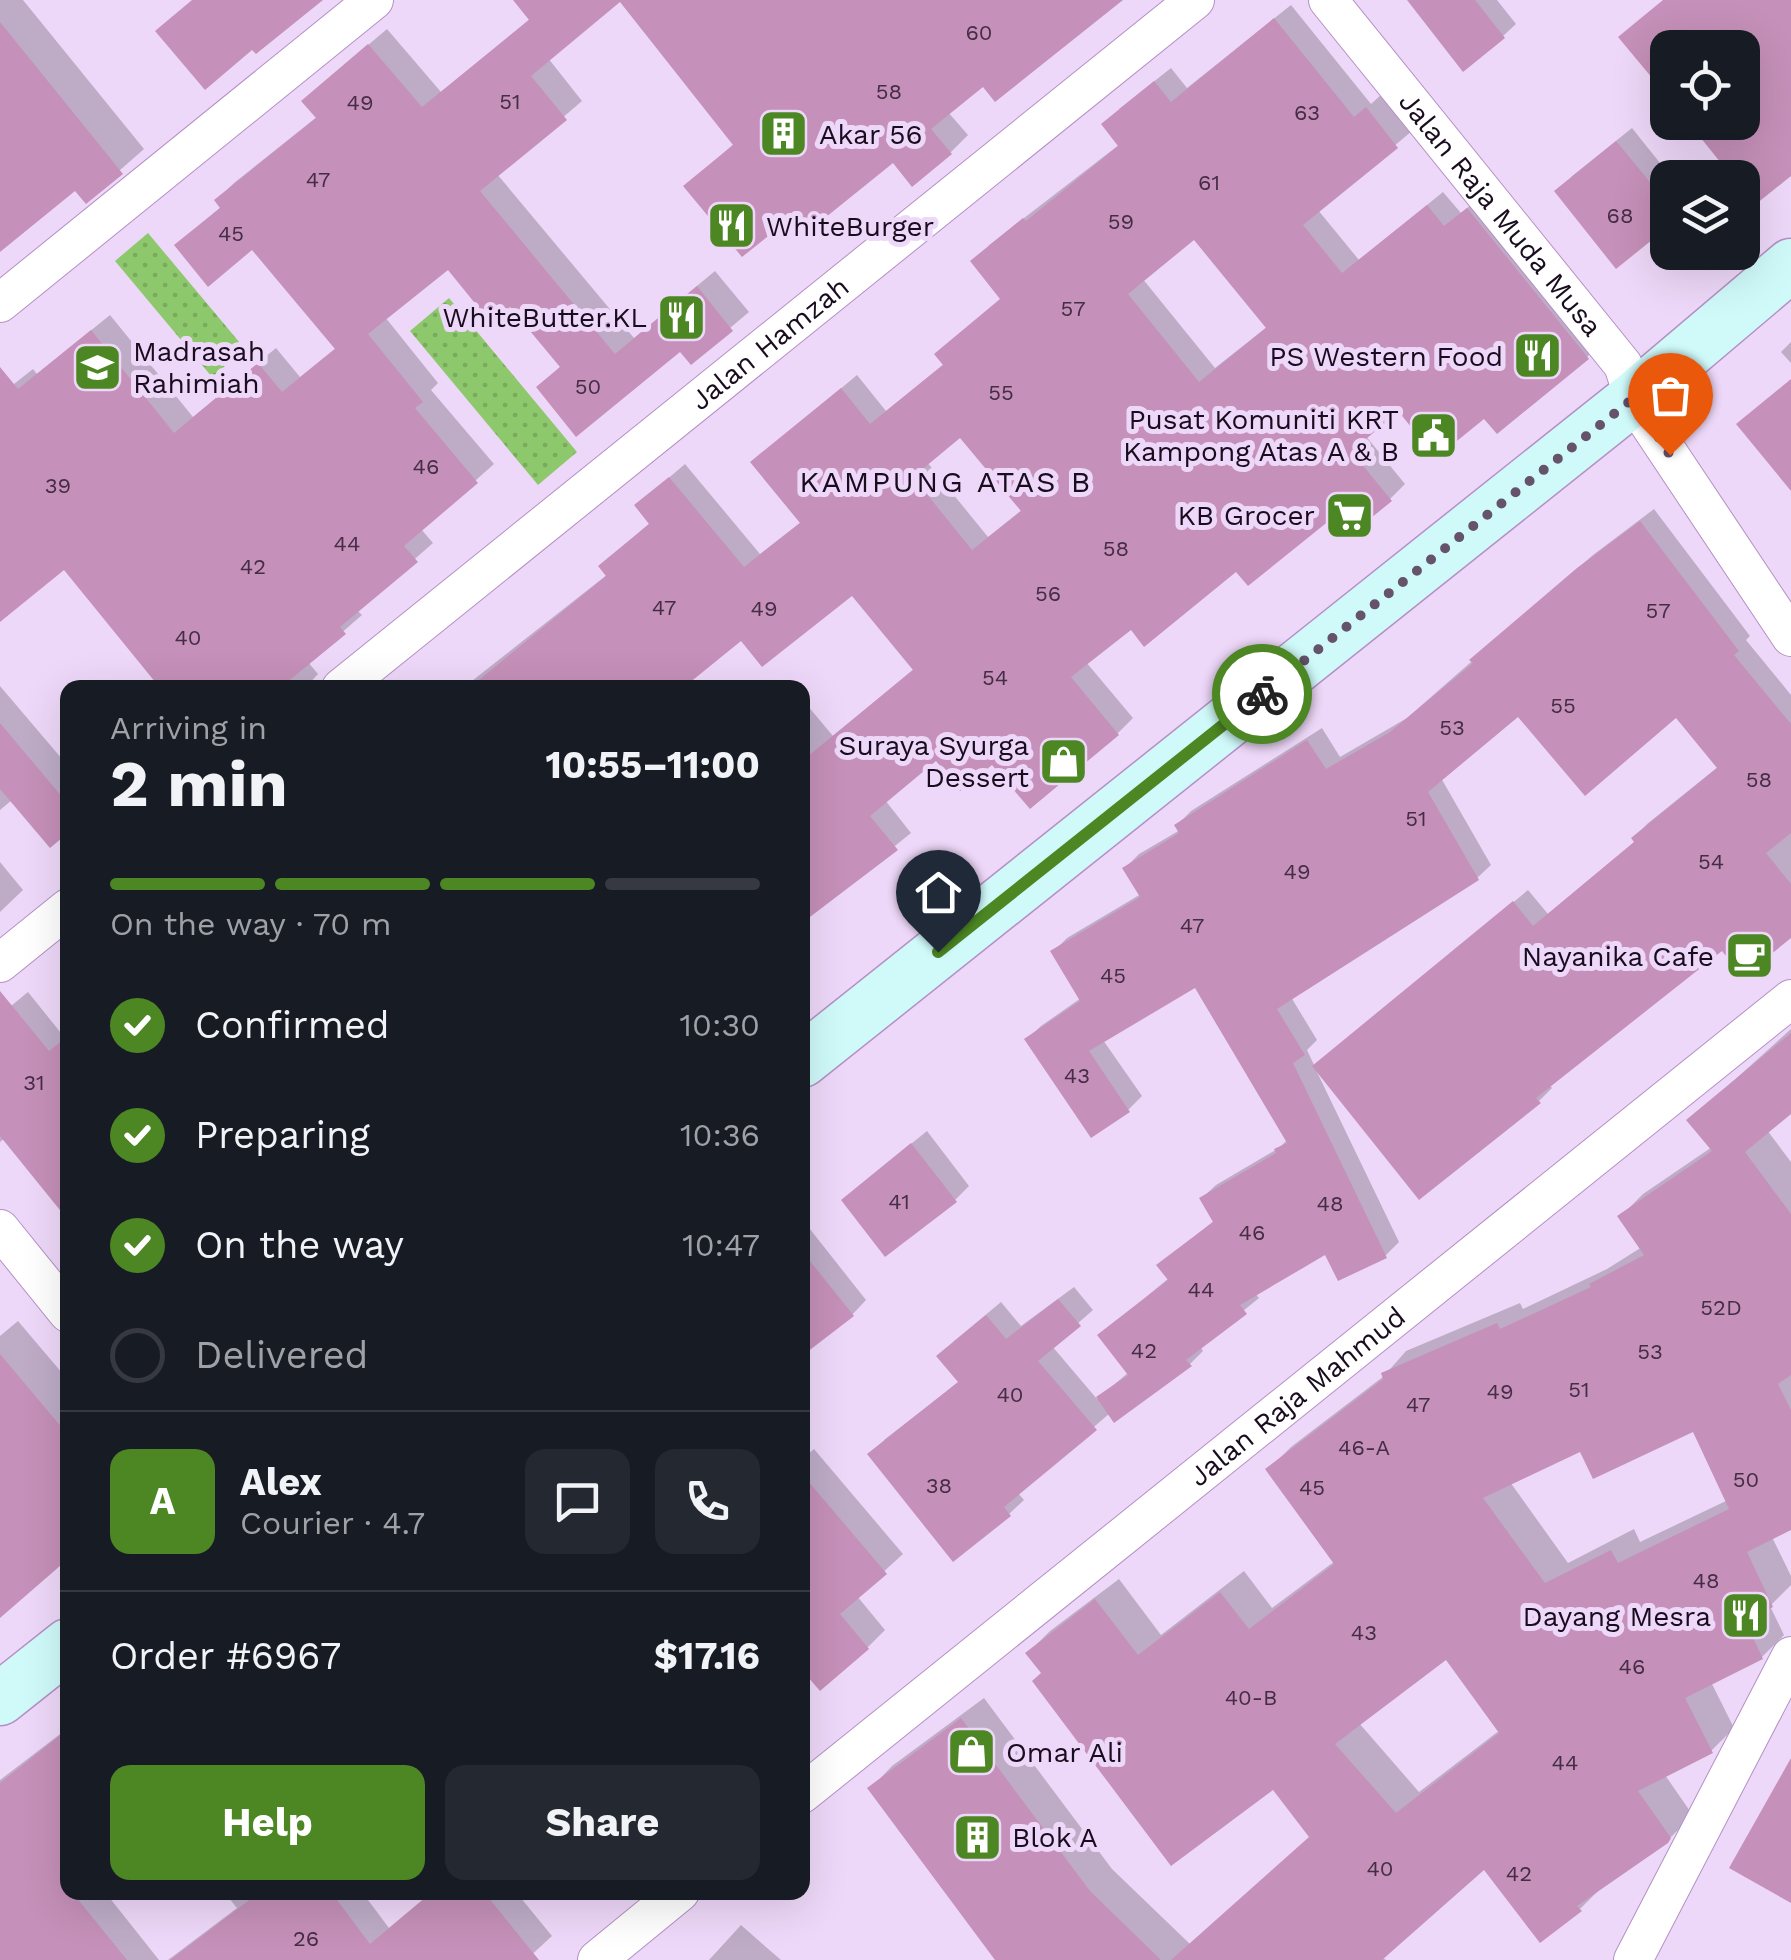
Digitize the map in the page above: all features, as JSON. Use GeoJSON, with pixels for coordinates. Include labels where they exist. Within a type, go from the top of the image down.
{"type":"FeatureCollection","features":[{"type":"Feature","properties":{"kind":"street"},"geometry":{"type":"LineString","coordinates":[[0,303],[374,0]]}},
{"type":"Feature","properties":{"kind":"street","name":"Jalan Hamzah"},"geometry":{"type":"LineString","coordinates":[[351,680],[1196,0]]}},
{"type":"Feature","properties":{"kind":"street","name":"Jalan Raja Muda Musa"},"geometry":{"type":"LineString","coordinates":[[1328,0],[1624,365],[1634,398],[1791,637]]}},
{"type":"Feature","properties":{"kind":"street"},"geometry":{"type":"LineString","coordinates":[[810,1056],[1634,398],[1791,266]]}},
{"type":"Feature","properties":{"kind":"street"},"geometry":{"type":"LineString","coordinates":[[0,962],[60,914]]}},
{"type":"Feature","properties":{"kind":"street","name":"Jalan Raja Mahmud"},"geometry":{"type":"LineString","coordinates":[[810,1788],[1791,998]]}},
{"type":"Feature","properties":{"kind":"street"},"geometry":{"type":"LineString","coordinates":[[0,1229],[60,1303]]}},
{"type":"Feature","properties":{"kind":"street"},"geometry":{"type":"LineString","coordinates":[[0,1700],[60,1651]]}},
{"type":"Feature","properties":{"kind":"street"},"geometry":{"type":"LineString","coordinates":[[1634,1960],[1791,1656]]}},
{"type":"Feature","properties":{"kind":"street"},"geometry":{"type":"LineString","coordinates":[[597,1960],[670,1900]]}},
{"type":"Feature","properties":{"kind":"green space"},"geometry":{"type":"Polygon","coordinates":[[[148,233],[245,349],[212,377],[115,261],[148,233]]]}},
{"type":"Feature","properties":{"kind":"green space"},"geometry":{"type":"Polygon","coordinates":[[[449,298],[577,452],[538,485],[410,331],[449,298]]]}},
{"type":"Feature","properties":{"kind":"building"},"geometry":{"type":"Polygon","coordinates":[[[192,0],[323,0],[256,54],[252,50],[205,90],[155,31],[192,0]]]}},
{"type":"Feature","properties":{"kind":"building"},"geometry":{"type":"Polygon","coordinates":[[[513,0],[1123,0],[995,102],[983,87],[931,129],[952,154],[912,187],[893,163],[805,234],[792,217],[742,257],[683,186],[733,145],[620,2],[531,76],[567,120],[480,191],[615,354],[697,286],[733,331],[691,365],[680,352],[576,437],[536,387],[560,367],[510,307],[491,323],[448,270],[368,334],[423,402],[415,408],[478,483],[404,546],[418,562],[340,627],[346,634],[290,680],[153,680],[64,570],[0,622],[0,367],[18,389],[91,330],[174,433],[258,363],[282,392],[335,349],[252,250],[208,287],[174,245],[220,208],[214,200],[316,118],[301,101],[368,44],[422,107],[529,20],[513,0]]]}},
{"type":"Feature","properties":{"kind":"building"},"geometry":{"type":"Polygon","coordinates":[[[1407,0],[1475,0],[1505,38],[1463,72],[1407,0]]]}},
{"type":"Feature","properties":{"kind":"building"},"geometry":{"type":"Polygon","coordinates":[[[1663,0],[1791,0],[1791,176],[1760,201],[1760,160],[1719,160],[1702,140],[1760,140],[1760,30],[1650,30],[1650,75],[1618,37],[1663,0]]]}},
{"type":"Feature","properties":{"kind":"building"},"geometry":{"type":"Polygon","coordinates":[[[1274,18],[1354,117],[1366,107],[1398,148],[1303,225],[1342,273],[1427,205],[1444,226],[1467,208],[1589,359],[1497,434],[1484,419],[1436,458],[1399,412],[1351,451],[1392,501],[1345,539],[1330,520],[1248,586],[1236,572],[1144,647],[1131,630],[1071,677],[1119,735],[1030,809],[992,765],[960,791],[936,761],[870,816],[898,850],[810,917],[810,754],[913,670],[852,596],[762,667],[741,641],[693,680],[479,680],[606,576],[598,566],[649,524],[634,505],[669,477],[744,567],[800,523],[750,462],[841,388],[870,424],[943,365],[934,354],[1000,299],[970,261],[1118,146],[1101,124],[1154,81],[1171,102],[1274,18]],[[1194,240],[1128,294],[1199,382],[1266,328],[1194,240]],[[960,438],[913,477],[972,550],[1021,511],[960,438]]]}},
{"type":"Feature","properties":{"kind":"building"},"geometry":{"type":"Polygon","coordinates":[[[0,22],[123,174],[86,204],[75,191],[0,252],[0,22]]]}},
{"type":"Feature","properties":{"kind":"building"},"geometry":{"type":"Polygon","coordinates":[[[1616,141],[1650,182],[1650,242],[1616,269],[1554,191],[1616,141]]]}},
{"type":"Feature","properties":{"kind":"building"},"geometry":{"type":"Polygon","coordinates":[[[1791,379],[1791,491],[1736,424],[1791,379]]]}},
{"type":"Feature","properties":{"kind":"building"},"geometry":{"type":"Polygon","coordinates":[[[1640,521],[1739,651],[1734,655],[1791,724],[1791,833],[1766,853],[1791,884],[1791,938],[1743,977],[1722,951],[1536,1098],[1541,1103],[1419,1200],[1312,1066],[1513,901],[1533,926],[1717,768],[1676,718],[1585,796],[1518,717],[1428,792],[1479,880],[1277,1009],[1305,1055],[1293,1063],[1387,1258],[1338,1281],[1325,1255],[1240,1305],[1247,1314],[1186,1360],[1192,1366],[1114,1423],[1096,1397],[1128,1375],[1097,1335],[1168,1280],[1156,1265],[1213,1222],[1199,1198],[1287,1143],[1195,988],[1089,1051],[1130,1112],[1091,1138],[1024,1039],[1080,1001],[1050,951],[1140,897],[1122,868],[1179,833],[1174,825],[1307,740],[1326,769],[1390,732],[1577,568],[1640,521]]]}},
{"type":"Feature","properties":{"kind":"building"},"geometry":{"type":"Polygon","coordinates":[[[0,723],[60,794],[60,840],[50,848],[0,789],[0,723]]]}},
{"type":"Feature","properties":{"kind":"building"},"geometry":{"type":"Polygon","coordinates":[[[0,991],[49,1051],[60,1042],[60,1210],[0,1136],[0,991]]]}},
{"type":"Feature","properties":{"kind":"building"},"geometry":{"type":"Polygon","coordinates":[[[1791,1033],[1791,1114],[1745,1152],[1791,1214],[1791,1375],[1778,1384],[1791,1410],[1791,1530],[1747,1552],[1773,1607],[1745,1621],[1763,1659],[1685,1698],[1713,1753],[1638,1791],[1671,1838],[1668,1843],[1577,1906],[1582,1911],[1540,1943],[1484,1870],[1382,1960],[1171,1960],[1309,1837],[1273,1790],[1171,1866],[1032,1681],[1041,1673],[1025,1653],[1095,1599],[1138,1655],[1220,1592],[1249,1629],[1334,1564],[1265,1469],[1383,1379],[1381,1373],[1497,1323],[1500,1329],[1591,1287],[1589,1284],[1644,1255],[1617,1216],[1712,1151],[1686,1120],[1791,1033]],[[1693,1432],[1593,1479],[1580,1452],[1483,1498],[1545,1583],[1611,1550],[1618,1563],[1729,1509],[1693,1432]],[[1446,1660],[1335,1744],[1396,1813],[1499,1733],[1446,1660]]]}},
{"type":"Feature","properties":{"kind":"building"},"geometry":{"type":"Polygon","coordinates":[[[911,1143],[957,1202],[885,1257],[841,1200],[911,1143]]]}},
{"type":"Feature","properties":{"kind":"building"},"geometry":{"type":"Polygon","coordinates":[[[810,1261],[854,1316],[810,1350],[810,1261]]]}},
{"type":"Feature","properties":{"kind":"building"},"geometry":{"type":"Polygon","coordinates":[[[1058,1299],[1081,1326],[1038,1361],[1097,1430],[1004,1507],[1011,1516],[953,1562],[867,1454],[958,1382],[936,1356],[986,1315],[1006,1339],[1058,1299]]]}},
{"type":"Feature","properties":{"kind":"building"},"geometry":{"type":"Polygon","coordinates":[[[0,1354],[60,1425],[60,1566],[0,1618],[0,1354]]]}},
{"type":"Feature","properties":{"kind":"building"},"geometry":{"type":"Polygon","coordinates":[[[810,1483],[887,1574],[840,1614],[869,1649],[820,1691],[810,1679],[810,1483]]]}},
{"type":"Feature","properties":{"kind":"building","name":"Blok A"},"geometry":{"type":"Polygon","coordinates":[[[961,1718],[1090,1891],[1161,1960],[995,1960],[867,1788],[961,1718]]]}},
{"type":"Feature","properties":{"kind":"building"},"geometry":{"type":"Polygon","coordinates":[[[60,1735],[60,1900],[78,1900],[127,1960],[0,1960],[0,1783],[60,1735]]]}},
{"type":"Feature","properties":{"kind":"building"},"geometry":{"type":"Polygon","coordinates":[[[1791,1758],[1791,1903],[1729,1868],[1791,1758]]]}},
{"type":"Feature","properties":{"kind":"building"},"geometry":{"type":"Polygon","coordinates":[[[249,1900],[337,1900],[370,1944],[422,1900],[490,1900],[539,1960],[170,1960],[249,1900]]]}},
{"type":"Feature","properties":{"kind":"way so far"},"geometry":{"type":"LineString","coordinates":[[1262,694],[1634,398],[1670,455]]}},
{"type":"Feature","properties":{"kind":"place","name":"Akar 56"},"geometry":{"type":"Point","coordinates":[784,134]}},
{"type":"Feature","properties":{"kind":"place","name":"WhiteBurger"},"geometry":{"type":"Point","coordinates":[731,226]}},
{"type":"Feature","properties":{"kind":"place","name":"WhiteButter.KL"},"geometry":{"type":"Point","coordinates":[682,317]}},
{"type":"Feature","properties":{"kind":"place","name":"PS Western Food"},"geometry":{"type":"Point","coordinates":[1538,356]}},
{"type":"Feature","properties":{"kind":"place","name":"Madrasah Rahimiah"},"geometry":{"type":"Point","coordinates":[98,367]}},
{"type":"Feature","properties":{"kind":"place","name":"Pusat Komuniti KRT Kampong Atas A & B"},"geometry":{"type":"Point","coordinates":[1434,435]}},
{"type":"Feature","properties":{"kind":"place","name":"KB Grocer"},"geometry":{"type":"Point","coordinates":[1350,515]}},
{"type":"Feature","properties":{"kind":"place","name":"Suraya Syurga Dessert"},"geometry":{"type":"Point","coordinates":[1064,761]}},
{"type":"Feature","properties":{"kind":"place","name":"Nayanika Cafe"},"geometry":{"type":"Point","coordinates":[1749,956]}},
{"type":"Feature","properties":{"kind":"place","name":"Dayang Mesra"},"geometry":{"type":"Point","coordinates":[1746,1616]}},
{"type":"Feature","properties":{"kind":"place","name":"Omar Ali"},"geometry":{"type":"Point","coordinates":[971,1752]}},
{"type":"Feature","properties":{"kind":"place","name":"Blok A"},"geometry":{"type":"Point","coordinates":[977,1837]}},
{"type":"Feature","properties":{"kind":"district","name":"KAMPUNG ATAS B"},"geometry":{"type":"Point","coordinates":[946,481]}},
{"type":"Feature","properties":{"kind":"route"},"geometry":{"type":"LineString","coordinates":[[938,952],[1262,694]]}}]}
